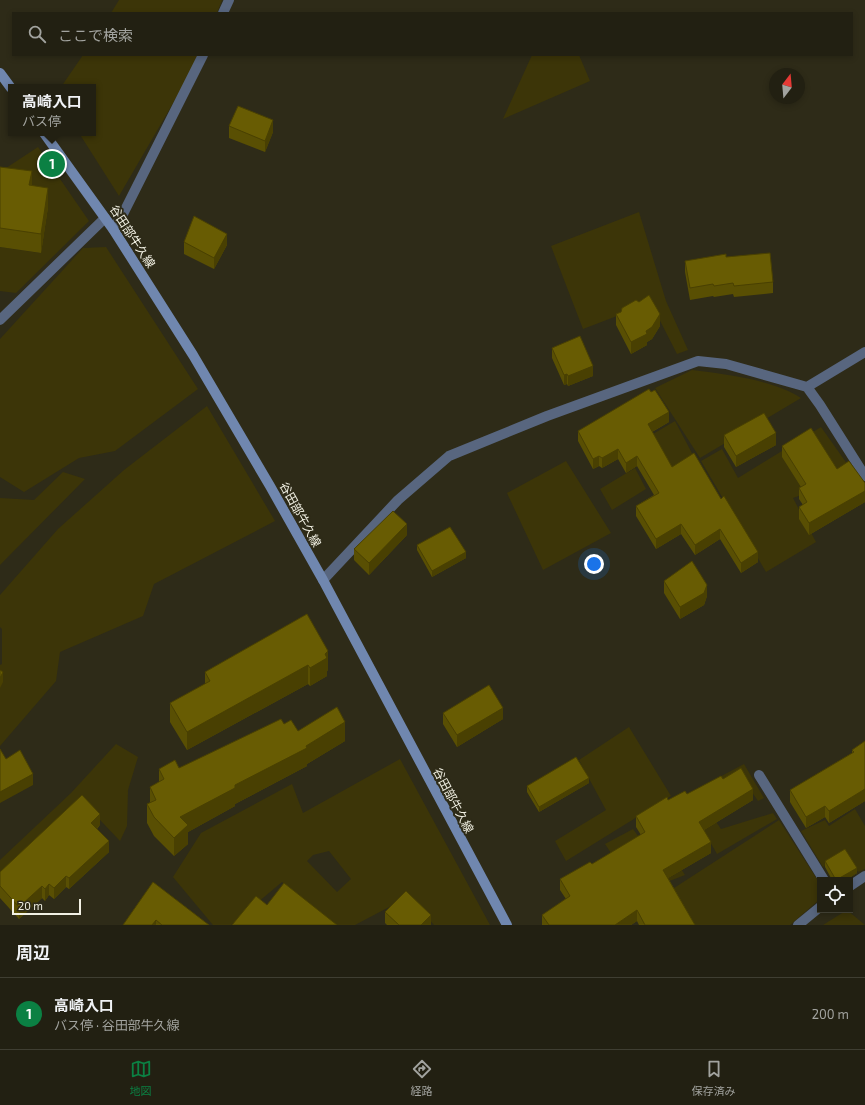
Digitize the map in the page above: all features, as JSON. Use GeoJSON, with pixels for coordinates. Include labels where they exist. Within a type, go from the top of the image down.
{"type":"FeatureCollection","features":[{"type":"Feature","properties":{"kind":"main road"},"geometry":{"type":"LineString","coordinates":[[0,73],[8,84]]}},
{"type":"Feature","properties":{"kind":"main road","name":"谷田部牛久線"},"geometry":{"type":"LineString","coordinates":[[46,136],[113,229],[193,355],[323,580],[463,847],[507,925]]}},
{"type":"Feature","properties":{"kind":"street"},"geometry":{"type":"LineString","coordinates":[[223,12],[229,0]]}},
{"type":"Feature","properties":{"kind":"street"},"geometry":{"type":"LineString","coordinates":[[113,229],[123,214],[202,56]]}},
{"type":"Feature","properties":{"kind":"street"},"geometry":{"type":"LineString","coordinates":[[0,320],[105,218]]}},
{"type":"Feature","properties":{"kind":"street"},"geometry":{"type":"LineString","coordinates":[[807,387],[865,352]]}},
{"type":"Feature","properties":{"kind":"street"},"geometry":{"type":"LineString","coordinates":[[323,580],[398,500],[449,456],[547,416],[698,360],[726,364],[807,387],[865,476]]}},
{"type":"Feature","properties":{"kind":"street"},"geometry":{"type":"LineString","coordinates":[[759,775],[822,877]]}},
{"type":"Feature","properties":{"kind":"street"},"geometry":{"type":"LineString","coordinates":[[853,884],[865,876]]}},
{"type":"Feature","properties":{"kind":"street"},"geometry":{"type":"LineString","coordinates":[[798,925],[817,909]]}},
{"type":"Feature","properties":{"kind":"shaded area"},"geometry":{"type":"Polygon","coordinates":[[[119,0],[222,0],[217,12],[112,12],[119,0]]]}},
{"type":"Feature","properties":{"kind":"shaded area"},"geometry":{"type":"Polygon","coordinates":[[[82,56],[200,56],[119,196],[81,136],[96,136],[96,84],[63,84],[82,56]]]}},
{"type":"Feature","properties":{"kind":"shaded area"},"geometry":{"type":"Polygon","coordinates":[[[532,56],[579,56],[590,81],[503,119],[532,56]]]}},
{"type":"Feature","properties":{"kind":"shaded area"},"geometry":{"type":"Polygon","coordinates":[[[38,147],[89,221],[16,293],[0,291],[0,247],[40,253],[0,186],[0,172],[38,147]]]}},
{"type":"Feature","properties":{"kind":"shaded area"},"geometry":{"type":"Polygon","coordinates":[[[639,212],[666,301],[688,350],[677,354],[651,303],[583,329],[551,246],[639,212]]]}},
{"type":"Feature","properties":{"kind":"shaded area"},"geometry":{"type":"Polygon","coordinates":[[[106,247],[198,389],[115,451],[79,458],[24,492],[0,477],[0,339],[83,248],[106,247]]]}},
{"type":"Feature","properties":{"kind":"shaded area"},"geometry":{"type":"Polygon","coordinates":[[[692,370],[764,382],[801,398],[700,458],[655,388],[692,370]]]}},
{"type":"Feature","properties":{"kind":"shaded area"},"geometry":{"type":"Polygon","coordinates":[[[207,406],[275,521],[154,584],[143,616],[60,652],[56,681],[0,746],[0,665],[2,664],[2,629],[0,627],[0,595],[58,529],[124,470],[207,406]]]}},
{"type":"Feature","properties":{"kind":"shaded area"},"geometry":{"type":"Polygon","coordinates":[[[675,421],[694,457],[672,472],[643,440],[675,421]]]}},
{"type":"Feature","properties":{"kind":"shaded area"},"geometry":{"type":"Polygon","coordinates":[[[821,427],[850,468],[818,489],[793,498],[816,542],[766,572],[701,461],[722,449],[738,478],[821,427]]]}},
{"type":"Feature","properties":{"kind":"shaded area"},"geometry":{"type":"Polygon","coordinates":[[[566,461],[611,533],[543,570],[507,493],[566,461]]]}},
{"type":"Feature","properties":{"kind":"shaded area"},"geometry":{"type":"Polygon","coordinates":[[[635,468],[646,489],[612,510],[600,489],[635,468]]]}},
{"type":"Feature","properties":{"kind":"shaded area"},"geometry":{"type":"Polygon","coordinates":[[[63,472],[85,479],[0,565],[0,498],[34,500],[63,472]]]}},
{"type":"Feature","properties":{"kind":"shaded area"},"geometry":{"type":"Polygon","coordinates":[[[629,727],[671,796],[566,861],[555,841],[606,810],[579,760],[629,727]]]}},
{"type":"Feature","properties":{"kind":"shaded area"},"geometry":{"type":"Polygon","coordinates":[[[116,744],[138,757],[128,790],[127,826],[120,841],[83,802],[0,881],[0,860],[71,793],[116,744]]]}},
{"type":"Feature","properties":{"kind":"shaded area"},"geometry":{"type":"Polygon","coordinates":[[[400,759],[490,925],[434,925],[410,896],[355,925],[333,925],[282,882],[231,925],[213,925],[173,877],[201,833],[292,784],[303,813],[400,759]],[[329,851],[313,855],[307,861],[337,892],[351,879],[329,851]]]}},
{"type":"Feature","properties":{"kind":"shaded area"},"geometry":{"type":"Polygon","coordinates":[[[744,764],[764,798],[758,801],[741,776],[702,801],[721,829],[773,813],[777,819],[717,854],[684,796],[744,764]]]}},
{"type":"Feature","properties":{"kind":"shaded area"},"geometry":{"type":"Polygon","coordinates":[[[855,809],[865,826],[865,869],[858,872],[846,853],[823,867],[801,831],[825,820],[829,826],[855,809]]]}},
{"type":"Feature","properties":{"kind":"shaded area"},"geometry":{"type":"Polygon","coordinates":[[[779,820],[817,879],[817,902],[790,925],[693,925],[671,890],[779,820]]]}},
{"type":"Feature","properties":{"kind":"shaded area"},"geometry":{"type":"Polygon","coordinates":[[[633,829],[644,844],[660,836],[685,875],[667,882],[613,856],[605,844],[633,829]]]}},
{"type":"Feature","properties":{"kind":"shaded area"},"geometry":{"type":"Polygon","coordinates":[[[842,913],[851,913],[865,925],[823,925],[842,913]]]}},
{"type":"Feature","properties":{"kind":"building"},"geometry":{"type":"Polygon","coordinates":[[[238,106],[273,120],[265,141],[229,126],[238,106]]]}},
{"type":"Feature","properties":{"kind":"building"},"geometry":{"type":"Polygon","coordinates":[[[0,167],[32,171],[29,185],[48,188],[41,234],[0,228],[0,167]]]}},
{"type":"Feature","properties":{"kind":"building"},"geometry":{"type":"Polygon","coordinates":[[[194,216],[227,234],[214,258],[184,242],[194,216]]]}},
{"type":"Feature","properties":{"kind":"building"},"geometry":{"type":"Polygon","coordinates":[[[770,253],[773,282],[734,286],[733,283],[714,286],[713,284],[690,288],[685,261],[726,254],[726,257],[770,253]]]}},
{"type":"Feature","properties":{"kind":"building"},"geometry":{"type":"Polygon","coordinates":[[[649,295],[660,314],[652,327],[646,331],[647,334],[631,342],[616,314],[621,312],[622,308],[636,300],[639,302],[649,295]]]}},
{"type":"Feature","properties":{"kind":"building"},"geometry":{"type":"Polygon","coordinates":[[[580,336],[593,366],[568,376],[567,374],[564,375],[552,348],[580,336]]]}},
{"type":"Feature","properties":{"kind":"building"},"geometry":{"type":"Polygon","coordinates":[[[649,389],[651,392],[655,390],[669,412],[648,424],[672,467],[694,453],[721,499],[724,496],[758,552],[741,563],[720,529],[695,545],[681,524],[656,539],[636,506],[659,493],[637,456],[626,463],[618,449],[602,458],[599,456],[593,459],[578,431],[649,389]]]}},
{"type":"Feature","properties":{"kind":"building"},"geometry":{"type":"Polygon","coordinates":[[[764,413],[776,433],[736,456],[724,435],[764,413]]]}},
{"type":"Feature","properties":{"kind":"building"},"geometry":{"type":"Polygon","coordinates":[[[811,428],[837,469],[849,461],[865,483],[865,491],[809,523],[799,507],[807,502],[799,488],[806,484],[782,446],[811,428]]]}},
{"type":"Feature","properties":{"kind":"building"},"geometry":{"type":"Polygon","coordinates":[[[393,511],[407,524],[369,563],[354,549],[393,511]]]}},
{"type":"Feature","properties":{"kind":"building"},"geometry":{"type":"Polygon","coordinates":[[[450,527],[466,552],[432,571],[417,545],[450,527]]]}},
{"type":"Feature","properties":{"kind":"building"},"geometry":{"type":"Polygon","coordinates":[[[692,561],[707,585],[704,593],[680,607],[664,581],[692,561]]]}},
{"type":"Feature","properties":{"kind":"building"},"geometry":{"type":"Polygon","coordinates":[[[307,614],[328,651],[325,654],[327,658],[310,668],[308,665],[187,732],[170,703],[210,681],[205,672],[307,614]]]}},
{"type":"Feature","properties":{"kind":"building"},"geometry":{"type":"Polygon","coordinates":[[[0,670],[3,672],[0,678],[0,670]]]}},
{"type":"Feature","properties":{"kind":"building"},"geometry":{"type":"Polygon","coordinates":[[[489,685],[503,708],[457,735],[443,713],[489,685]]]}},
{"type":"Feature","properties":{"kind":"building"},"geometry":{"type":"Polygon","coordinates":[[[337,707],[345,722],[306,746],[307,748],[235,785],[235,788],[180,817],[188,825],[174,838],[154,817],[147,804],[156,800],[150,787],[164,779],[159,769],[175,760],[179,768],[281,719],[284,724],[291,720],[298,731],[337,707]]]}},
{"type":"Feature","properties":{"kind":"building"},"geometry":{"type":"Polygon","coordinates":[[[865,741],[865,789],[829,811],[825,806],[806,817],[790,790],[854,752],[852,750],[865,741]]]}},
{"type":"Feature","properties":{"kind":"building"},"geometry":{"type":"Polygon","coordinates":[[[0,749],[6,759],[20,750],[33,774],[0,792],[0,749]]]}},
{"type":"Feature","properties":{"kind":"building"},"geometry":{"type":"Polygon","coordinates":[[[576,757],[589,778],[539,807],[527,786],[576,757]]]}},
{"type":"Feature","properties":{"kind":"building"},"geometry":{"type":"Polygon","coordinates":[[[741,768],[753,789],[699,822],[711,842],[663,870],[695,925],[645,925],[637,910],[615,925],[549,925],[542,915],[570,896],[560,879],[590,862],[592,864],[645,832],[636,816],[667,797],[668,800],[685,791],[687,794],[721,776],[723,779],[741,768]]]}},
{"type":"Feature","properties":{"kind":"building"},"geometry":{"type":"Polygon","coordinates":[[[82,795],[100,814],[91,823],[109,841],[69,878],[66,876],[54,888],[49,884],[45,889],[42,886],[19,907],[0,886],[0,872],[82,795]]]}},
{"type":"Feature","properties":{"kind":"building"},"geometry":{"type":"Polygon","coordinates":[[[845,849],[857,868],[841,877],[834,877],[825,861],[845,849]]]}},
{"type":"Feature","properties":{"kind":"building"},"geometry":{"type":"Polygon","coordinates":[[[153,882],[209,925],[162,925],[156,920],[152,925],[123,925],[153,882]]]}},
{"type":"Feature","properties":{"kind":"building"},"geometry":{"type":"Polygon","coordinates":[[[284,883],[337,925],[232,925],[256,896],[267,905],[284,883]]]}},
{"type":"Feature","properties":{"kind":"building"},"geometry":{"type":"Polygon","coordinates":[[[406,891],[431,915],[421,925],[399,925],[385,912],[406,891]]]}},
{"type":"Feature","properties":{"kind":"place","name":"高崎入口"},"geometry":{"type":"Point","coordinates":[52,164]}}]}
